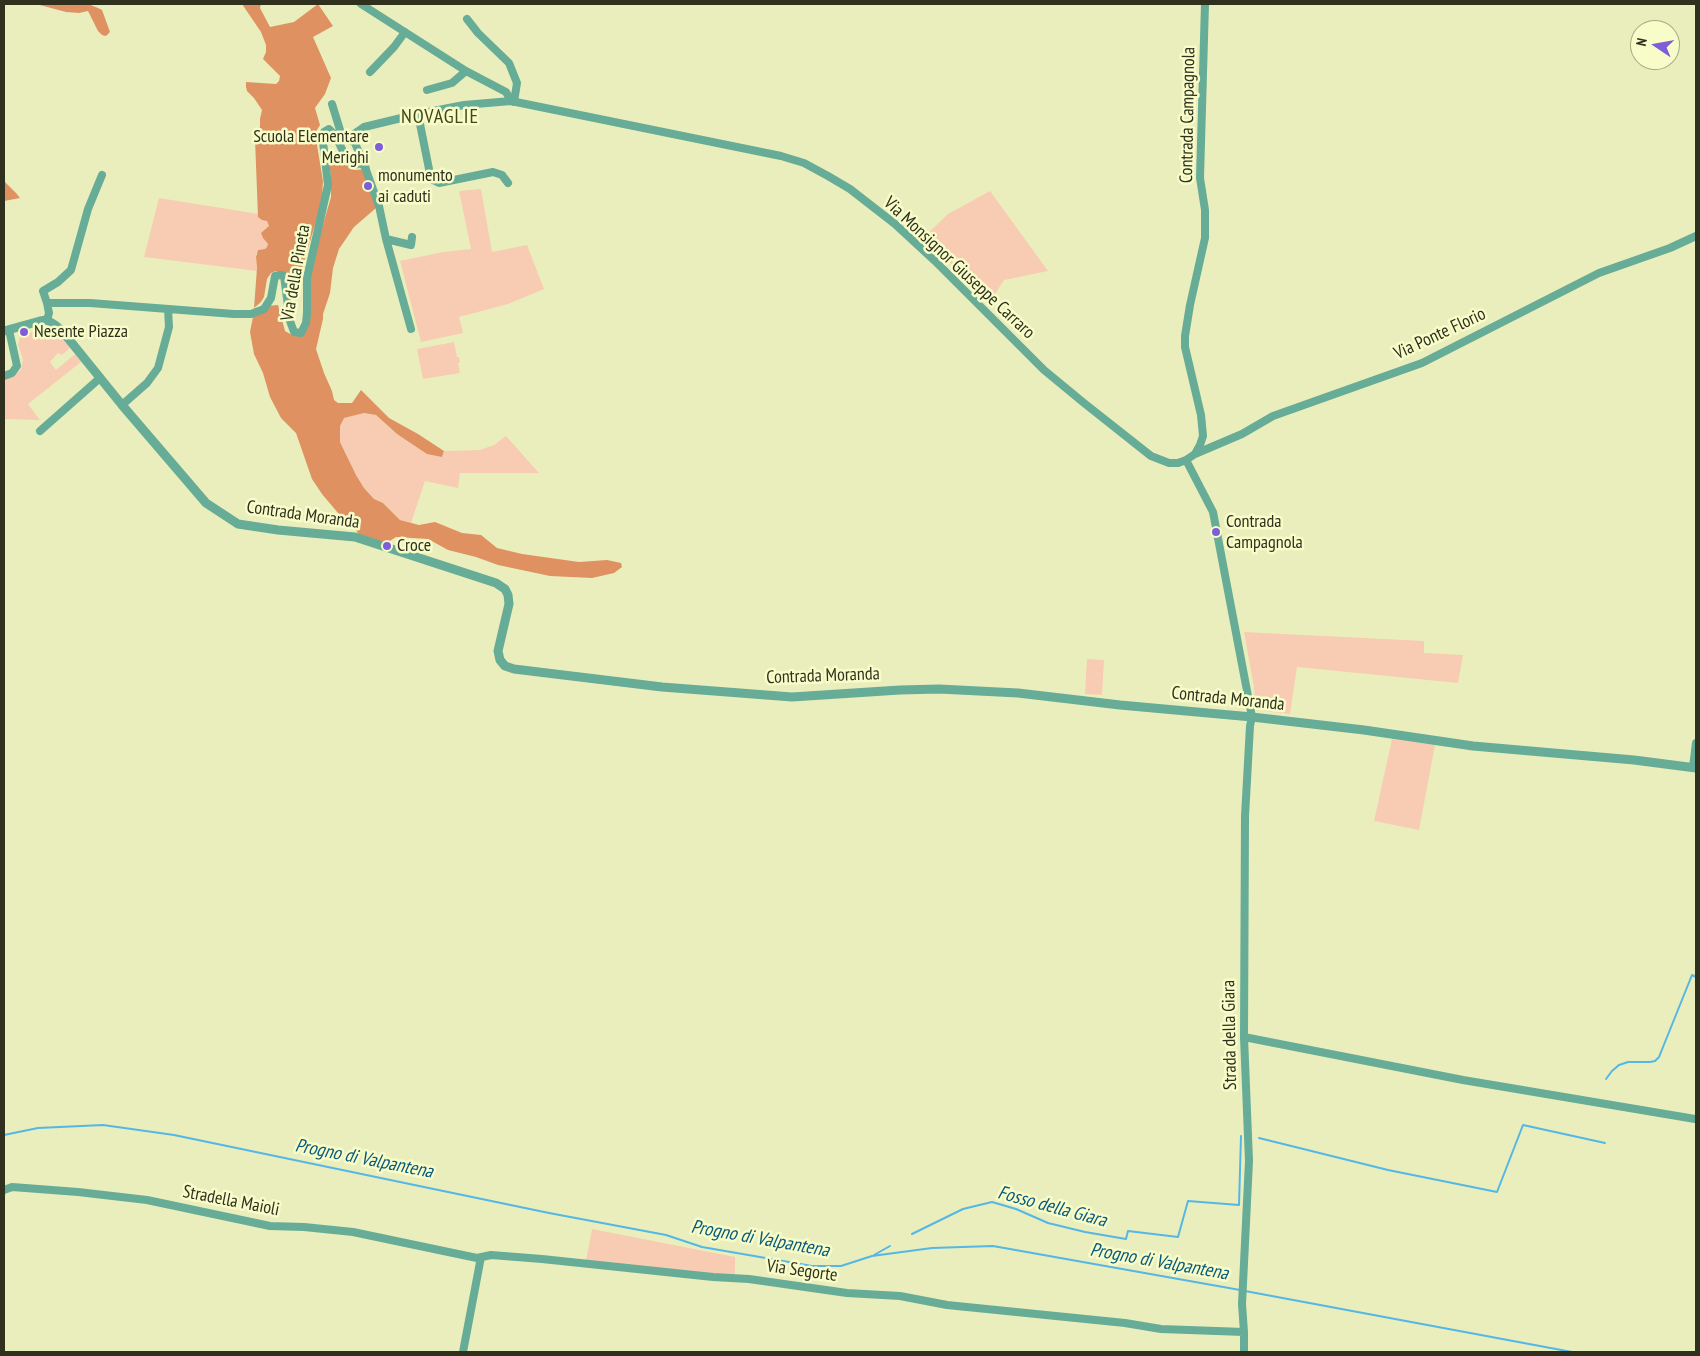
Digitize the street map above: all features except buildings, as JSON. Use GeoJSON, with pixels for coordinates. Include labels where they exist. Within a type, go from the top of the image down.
{"type":"FeatureCollection","features":[{"type":"Feature","properties":{"kind":"street"},"geometry":{"type":"LineString","coordinates":[[361,4],[466,71],[506,92],[513,102]]}},
{"type":"Feature","properties":{"kind":"street","name":"Contrada Campagnola"},"geometry":{"type":"LineString","coordinates":[[1194,454],[1203,436],[1201,415],[1185,347],[1185,336],[1204,238],[1205,210],[1200,178],[1205,4]]}},
{"type":"Feature","properties":{"kind":"street"},"geometry":{"type":"LineString","coordinates":[[467,19],[478,33],[510,63],[517,83],[513,102]]}},
{"type":"Feature","properties":{"kind":"street"},"geometry":{"type":"LineString","coordinates":[[370,72],[394,47],[405,32]]}},
{"type":"Feature","properties":{"kind":"street"},"geometry":{"type":"LineString","coordinates":[[427,90],[452,83],[466,71]]}},
{"type":"Feature","properties":{"kind":"street"},"geometry":{"type":"LineString","coordinates":[[411,329],[386,239],[379,206],[365,167],[361,163],[354,141],[354,134],[364,127],[418,114],[464,105],[513,102]]}},
{"type":"Feature","properties":{"kind":"street","name":"Via Monsignor Giuseppe Carraro"},"geometry":{"type":"LineString","coordinates":[[513,102],[781,156],[804,163],[850,189],[895,224],[935,261],[1044,370],[1151,456],[1169,462],[1178,463],[1186,460]]}},
{"type":"Feature","properties":{"kind":"street"},"geometry":{"type":"LineString","coordinates":[[332,104],[345,140],[354,141]]}},
{"type":"Feature","properties":{"kind":"street"},"geometry":{"type":"LineString","coordinates":[[418,114],[431,179],[439,183],[493,172],[502,175],[508,183]]}},
{"type":"Feature","properties":{"kind":"street","name":"Via della Pineta"},"geometry":{"type":"LineString","coordinates":[[47,303],[90,303],[251,314],[264,309],[270,298],[275,276],[280,275],[284,276],[290,321],[294,332],[301,333],[308,313],[307,278],[328,185],[323,142],[324,132],[329,129],[336,136],[350,164],[361,163]]}},
{"type":"Feature","properties":{"kind":"street"},"geometry":{"type":"LineString","coordinates":[[47,320],[49,313],[43,291],[58,282],[71,270],[88,209],[102,175]]}},
{"type":"Feature","properties":{"kind":"street","name":"Via Ponte Florio"},"geometry":{"type":"LineString","coordinates":[[1194,454],[1242,434],[1278,414],[1422,363],[1599,273],[1670,248],[1696,236]]}},
{"type":"Feature","properties":{"kind":"street"},"geometry":{"type":"LineString","coordinates":[[386,239],[411,245],[412,237]]}},
{"type":"Feature","properties":{"kind":"street"},"geometry":{"type":"LineString","coordinates":[[4,376],[12,373],[18,366],[6,331],[47,320],[63,332],[122,405],[147,383],[158,368],[169,327],[168,309]]}},
{"type":"Feature","properties":{"kind":"street"},"geometry":{"type":"LineString","coordinates":[[40,431],[100,378]]}},
{"type":"Feature","properties":{"kind":"street","name":"Contrada Moranda"},"geometry":{"type":"LineString","coordinates":[[122,405],[206,503],[238,524],[278,530],[356,536],[496,583],[505,589],[509,604],[498,650],[500,660],[504,666],[514,669],[662,687],[792,697],[900,690],[1018,693],[1364,730],[1473,746],[1634,760],[1695,768]]}},
{"type":"Feature","properties":{"kind":"street"},"geometry":{"type":"LineString","coordinates":[[1194,454],[1186,460],[1213,512],[1252,717]]}},
{"type":"Feature","properties":{"kind":"street","name":"Strada della Giara"},"geometry":{"type":"LineString","coordinates":[[1244,1352],[1242,1304],[1249,1162],[1244,1037],[1245,816],[1252,717]]}},
{"type":"Feature","properties":{"kind":"street"},"geometry":{"type":"LineString","coordinates":[[1695,768],[1696,743]]}},
{"type":"Feature","properties":{"kind":"street"},"geometry":{"type":"LineString","coordinates":[[1244,1037],[1463,1080],[1695,1119]]}},
{"type":"Feature","properties":{"kind":"street","name":"Stradella Maioli"},"geometry":{"type":"LineString","coordinates":[[4,1190],[12,1187],[137,1199],[270,1226],[353,1232],[481,1257]]}},
{"type":"Feature","properties":{"kind":"street","name":"Via Segorte"},"geometry":{"type":"LineString","coordinates":[[481,1257],[491,1255],[542,1259],[712,1277],[749,1279],[814,1289],[900,1296],[947,1304],[1161,1328],[1244,1332]]}},
{"type":"Feature","properties":{"kind":"street"},"geometry":{"type":"LineString","coordinates":[[463,1352],[481,1257]]}},
{"type":"Feature","properties":{"kind":"shaded area"},"geometry":{"type":"Polygon","coordinates":[[[36,4],[88,4],[102,10],[110,32],[106,36],[102,35],[88,11],[79,13],[66,12],[36,4]]]}},
{"type":"Feature","properties":{"kind":"shaded area"},"geometry":{"type":"Polygon","coordinates":[[[242,4],[261,4],[260,8],[270,27],[294,22],[318,4],[333,26],[313,37],[331,78],[325,94],[315,108],[320,125],[315,133],[323,181],[320,208],[301,272],[284,274],[276,271],[271,273],[267,279],[264,297],[254,308],[256,257],[258,250],[267,247],[268,244],[261,233],[269,226],[267,221],[258,217],[255,139],[260,127],[262,110],[247,91],[246,82],[276,84],[280,76],[263,59],[266,45],[261,32],[242,4]]]}},
{"type":"Feature","properties":{"kind":"shaded area"},"geometry":{"type":"Polygon","coordinates":[[[340,157],[348,167],[356,170],[364,169],[369,164],[376,208],[354,227],[339,249],[333,268],[330,293],[323,314],[316,349],[324,373],[334,400],[338,403],[352,403],[361,390],[389,418],[444,451],[442,457],[427,454],[397,434],[376,415],[364,413],[344,418],[340,426],[340,442],[364,488],[374,499],[383,503],[400,520],[419,525],[435,522],[462,533],[481,535],[497,548],[522,554],[579,562],[607,560],[621,563],[622,567],[614,573],[592,578],[550,576],[498,565],[448,550],[428,539],[396,537],[385,544],[360,536],[348,519],[338,513],[322,494],[312,479],[296,433],[281,418],[270,397],[263,373],[254,354],[250,332],[253,317],[267,306],[278,305],[285,331],[292,335],[303,329],[306,283],[331,197],[329,161],[340,157]]]}},
{"type":"Feature","properties":{"kind":"shaded area"},"geometry":{"type":"Polygon","coordinates":[[[4,181],[16,193],[20,198],[4,201],[4,181]]]}},
{"type":"Feature","properties":{"kind":"shaded area"},"geometry":{"type":"Polygon","coordinates":[[[481,189],[492,252],[527,245],[544,289],[508,304],[459,317],[463,333],[421,342],[400,261],[443,252],[471,249],[459,191],[481,189]]]}},
{"type":"Feature","properties":{"kind":"shaded area"},"geometry":{"type":"Polygon","coordinates":[[[990,191],[1048,271],[1004,280],[991,300],[923,238],[948,214],[990,191]]]}},
{"type":"Feature","properties":{"kind":"shaded area"},"geometry":{"type":"Polygon","coordinates":[[[159,198],[259,214],[267,221],[269,226],[263,238],[268,244],[267,247],[258,250],[256,254],[257,271],[144,257],[159,198]]]}},
{"type":"Feature","properties":{"kind":"shaded area"},"geometry":{"type":"Polygon","coordinates":[[[48,328],[55,330],[71,347],[62,355],[58,353],[50,362],[56,370],[75,354],[81,362],[28,404],[40,420],[4,419],[4,380],[21,370],[23,359],[18,345],[20,337],[48,328]]]}},
{"type":"Feature","properties":{"kind":"shaded area"},"geometry":{"type":"Polygon","coordinates":[[[454,342],[457,357],[459,357],[460,373],[423,379],[417,349],[454,342]]]}},
{"type":"Feature","properties":{"kind":"shaded area"},"geometry":{"type":"Polygon","coordinates":[[[364,413],[376,415],[397,434],[442,457],[444,451],[480,450],[494,445],[506,436],[539,473],[460,473],[458,488],[425,481],[411,523],[400,520],[383,503],[374,499],[364,488],[340,442],[339,426],[344,418],[364,413]]]}},
{"type":"Feature","properties":{"kind":"shaded area"},"geometry":{"type":"Polygon","coordinates":[[[1244,632],[1424,641],[1424,653],[1463,655],[1458,683],[1297,667],[1290,714],[1256,710],[1254,687],[1244,632]]]}},
{"type":"Feature","properties":{"kind":"shaded area"},"geometry":{"type":"Polygon","coordinates":[[[1087,659],[1104,660],[1102,695],[1085,694],[1087,659]]]}},
{"type":"Feature","properties":{"kind":"shaded area"},"geometry":{"type":"Polygon","coordinates":[[[1392,739],[1435,745],[1419,830],[1374,821],[1392,739]]]}},
{"type":"Feature","properties":{"kind":"shaded area"},"geometry":{"type":"Polygon","coordinates":[[[592,1229],[735,1257],[735,1276],[586,1261],[592,1229]]]}},
{"type":"Feature","properties":{"kind":"waterway","name":"Fosso della Giara"},"geometry":{"type":"LineString","coordinates":[[1606,1079],[1619,1065],[1628,1062],[1650,1062],[1655,1061],[1659,1057],[1692,975],[1696,977]]}},
{"type":"Feature","properties":{"kind":"waterway","name":"Progno di Valpantena"},"geometry":{"type":"LineString","coordinates":[[4,1135],[38,1128],[103,1125],[174,1135],[549,1213],[666,1235],[702,1247],[812,1266],[841,1266],[872,1256],[932,1248],[993,1246],[1240,1290]]}},
{"type":"Feature","properties":{"kind":"waterway","name":"Fosso della Giara"},"geometry":{"type":"LineString","coordinates":[[1259,1138],[1388,1170],[1497,1192],[1523,1125],[1605,1143]]}},
{"type":"Feature","properties":{"kind":"waterway","name":"Fosso della Giara"},"geometry":{"type":"LineString","coordinates":[[912,1234],[963,1209],[992,1202],[1016,1209],[1048,1223],[1085,1232],[1126,1239],[1128,1231],[1178,1237],[1188,1201],[1239,1205],[1241,1136]]}},
{"type":"Feature","properties":{"kind":"waterway","name":"Fosso della Giara"},"geometry":{"type":"LineString","coordinates":[[874,1255],[890,1246]]}},
{"type":"Feature","properties":{"kind":"waterway","name":"Progno di Valpantena"},"geometry":{"type":"LineString","coordinates":[[1245,1291],[1572,1352]]}},
{"type":"Feature","properties":{"kind":"place","name":"Scuola Elementare Merighi"},"geometry":{"type":"Point","coordinates":[379,147]}},
{"type":"Feature","properties":{"kind":"place","name":"monumento ai caduti"},"geometry":{"type":"Point","coordinates":[368,186]}},
{"type":"Feature","properties":{"kind":"place","name":"Nesente Piazza"},"geometry":{"type":"Point","coordinates":[24,332]}},
{"type":"Feature","properties":{"kind":"place","name":"Contrada Campagnola"},"geometry":{"type":"Point","coordinates":[1216,532]}},
{"type":"Feature","properties":{"kind":"place","name":"Croce"},"geometry":{"type":"Point","coordinates":[387,546]}},
{"type":"Feature","properties":{"kind":"district","name":"NOVAGLIE"},"geometry":{"type":"Point","coordinates":[440,117]}}]}
